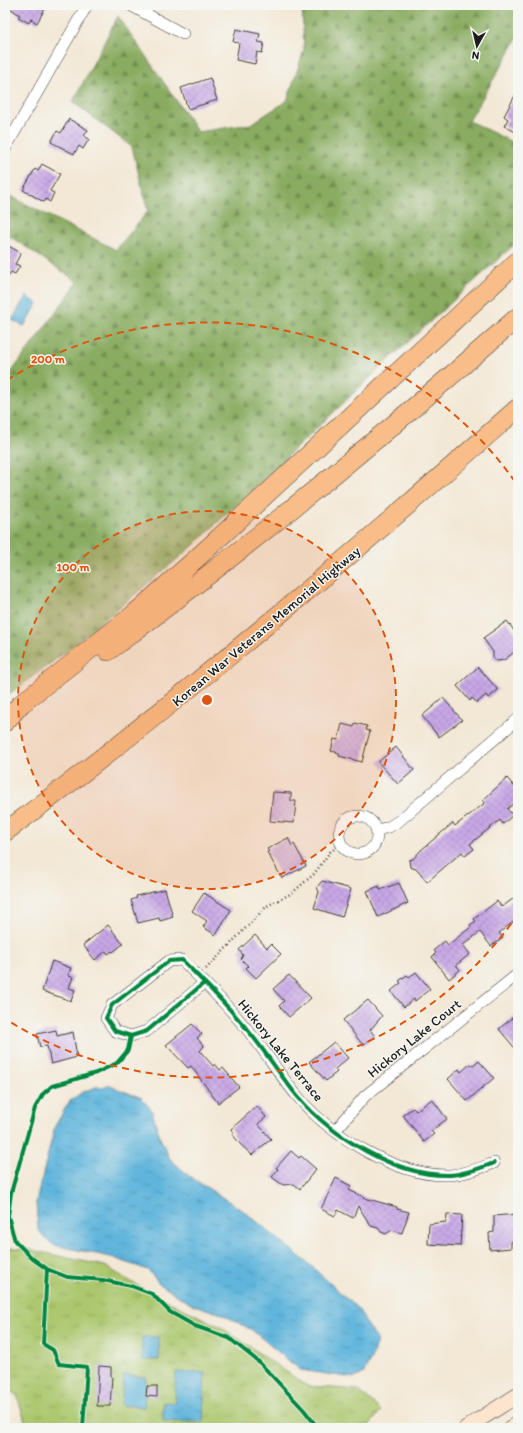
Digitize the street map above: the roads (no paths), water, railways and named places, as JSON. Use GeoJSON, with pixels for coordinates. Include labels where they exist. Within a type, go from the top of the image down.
{"type":"FeatureCollection","features":[{"type":"Feature","properties":{"kind":"highway"},"geometry":{"type":"LineString","coordinates":[[5,722],[21,704],[132,616],[207,549],[518,261]]}},
{"type":"Feature","properties":{"kind":"highway"},"geometry":{"type":"LineString","coordinates":[[5,725],[28,711],[238,552],[376,439],[518,317]]}},
{"type":"Feature","properties":{"kind":"highway","name":"Korean War Veterans Memorial Highway"},"geometry":{"type":"LineString","coordinates":[[5,832],[92,767],[301,598],[518,408]]}},
{"type":"Feature","properties":{"kind":"street"},"geometry":{"type":"LineString","coordinates":[[5,149],[87,5]]}},
{"type":"Feature","properties":{"kind":"street"},"geometry":{"type":"LineString","coordinates":[[130,5],[183,34]]}},
{"type":"Feature","properties":{"kind":"street"},"geometry":{"type":"LineString","coordinates":[[377,830],[389,827],[400,820],[518,719]]}},
{"type":"Feature","properties":{"kind":"street"},"geometry":{"type":"LineString","coordinates":[[352,817],[364,817],[370,820],[377,830],[376,843],[368,852],[362,854],[350,852],[341,844],[340,831],[346,820],[352,817]]}},
{"type":"Feature","properties":{"kind":"street","name":"Hickory Lake Terrace"},"geometry":{"type":"LineString","coordinates":[[201,980],[147,1031],[131,1036],[115,1031],[106,1018],[112,1005],[169,961],[182,960],[201,980],[254,1038],[298,1096],[317,1117],[356,1145],[381,1158],[430,1173],[450,1175],[467,1173],[494,1163]]}},
{"type":"Feature","properties":{"kind":"street","name":"Hickory Lake Court"},"geometry":{"type":"LineString","coordinates":[[335,1131],[365,1096],[518,974]]}},
{"type":"Feature","properties":{"kind":"street"},"geometry":{"type":"LineString","coordinates":[[466,1428],[518,1395]]}},
{"type":"Feature","properties":{"kind":"street"},"geometry":{"type":"LineString","coordinates":[[510,1428],[518,1423]]}},
{"type":"Feature","properties":{"kind":"water"},"geometry":{"type":"Polygon","coordinates":[[[26,296],[38,304],[24,326],[12,320],[26,296]]]}},
{"type":"Feature","properties":{"kind":"water"},"geometry":{"type":"Polygon","coordinates":[[[110,1086],[142,1098],[152,1111],[160,1138],[170,1159],[189,1176],[245,1212],[310,1265],[359,1310],[367,1326],[377,1339],[373,1355],[363,1374],[354,1378],[300,1370],[252,1330],[222,1314],[191,1304],[160,1284],[148,1270],[111,1257],[54,1245],[44,1237],[38,1229],[36,1202],[55,1126],[69,1102],[81,1093],[96,1087],[110,1086]]]}},
{"type":"Feature","properties":{"kind":"water"},"geometry":{"type":"Polygon","coordinates":[[[142,1337],[159,1337],[159,1360],[142,1360],[142,1337]]]}},
{"type":"Feature","properties":{"kind":"water"},"geometry":{"type":"Polygon","coordinates":[[[176,1372],[205,1373],[203,1422],[163,1421],[163,1402],[175,1403],[176,1372]]]}},
{"type":"Feature","properties":{"kind":"water"},"geometry":{"type":"Polygon","coordinates":[[[124,1375],[146,1377],[144,1407],[121,1405],[124,1375]]]}}]}
